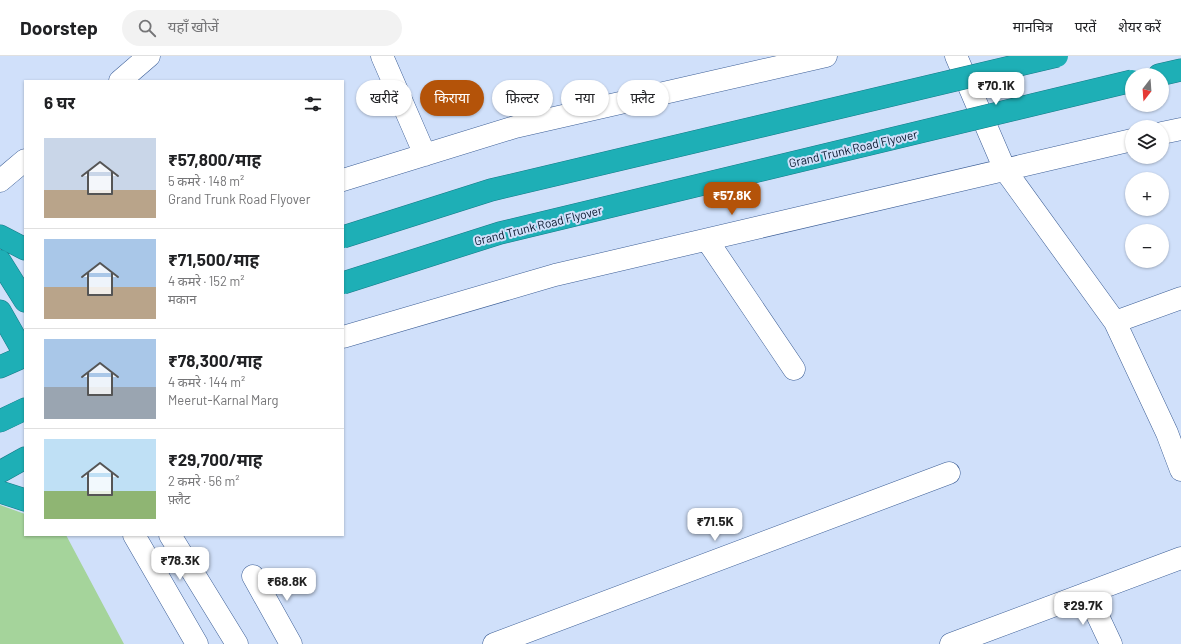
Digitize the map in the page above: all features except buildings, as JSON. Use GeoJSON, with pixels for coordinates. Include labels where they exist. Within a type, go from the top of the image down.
{"type":"FeatureCollection","features":[{"type":"Feature","properties":{"kind":"highway"},"geometry":{"type":"LineString","coordinates":[[344,237],[491,190],[1057,56]]}},
{"type":"Feature","properties":{"kind":"highway"},"geometry":{"type":"LineString","coordinates":[[1169,73],[1181,70]]}},
{"type":"Feature","properties":{"kind":"highway","name":"Grand Trunk Road Flyover"},"geometry":{"type":"LineString","coordinates":[[344,283],[500,232],[1125,83]]}},
{"type":"Feature","properties":{"kind":"highway"},"geometry":{"type":"LineString","coordinates":[[0,236],[24,248]]}},
{"type":"Feature","properties":{"kind":"highway"},"geometry":{"type":"LineString","coordinates":[[0,261],[24,299]]}},
{"type":"Feature","properties":{"kind":"highway"},"geometry":{"type":"LineString","coordinates":[[24,307],[1,316],[24,354]]}},
{"type":"Feature","properties":{"kind":"highway"},"geometry":{"type":"LineString","coordinates":[[0,367],[24,356]]}},
{"type":"Feature","properties":{"kind":"highway"},"geometry":{"type":"LineString","coordinates":[[0,421],[24,409]]}},
{"type":"Feature","properties":{"kind":"highway"},"geometry":{"type":"LineString","coordinates":[[0,472],[24,459]]}},
{"type":"Feature","properties":{"kind":"highway"},"geometry":{"type":"LineString","coordinates":[[0,492],[24,500]]}},
{"type":"Feature","properties":{"kind":"street"},"geometry":{"type":"LineString","coordinates":[[121,80],[149,56]]}},
{"type":"Feature","properties":{"kind":"street"},"geometry":{"type":"LineString","coordinates":[[382,56],[425,154]]}},
{"type":"Feature","properties":{"kind":"street"},"geometry":{"type":"LineString","coordinates":[[344,180],[515,127],[826,56]]}},
{"type":"Feature","properties":{"kind":"street"},"geometry":{"type":"LineString","coordinates":[[956,56],[1005,170],[1115,322],[1174,430],[1181,470]]}},
{"type":"Feature","properties":{"kind":"street"},"geometry":{"type":"LineString","coordinates":[[1169,132],[1181,129]]}},
{"type":"Feature","properties":{"kind":"street"},"geometry":{"type":"LineString","coordinates":[[344,337],[555,275],[1125,142]]}},
{"type":"Feature","properties":{"kind":"street"},"geometry":{"type":"LineString","coordinates":[[0,181],[24,161]]}},
{"type":"Feature","properties":{"kind":"street"},"geometry":{"type":"LineString","coordinates":[[707,240],[794,369]]}},
{"type":"Feature","properties":{"kind":"street"},"geometry":{"type":"LineString","coordinates":[[1115,322],[1181,298]]}},
{"type":"Feature","properties":{"kind":"street"},"geometry":{"type":"LineString","coordinates":[[494,644],[949,472]]}},
{"type":"Feature","properties":{"kind":"street"},"geometry":{"type":"LineString","coordinates":[[135,536],[197,644]]}},
{"type":"Feature","properties":{"kind":"street"},"geometry":{"type":"LineString","coordinates":[[174,537],[237,644]]}},
{"type":"Feature","properties":{"kind":"street"},"geometry":{"type":"LineString","coordinates":[[951,644],[1181,558]]}},
{"type":"Feature","properties":{"kind":"street"},"geometry":{"type":"LineString","coordinates":[[253,576],[291,644]]}},
{"type":"Feature","properties":{"kind":"street"},"geometry":{"type":"LineString","coordinates":[[1087,593],[1110,644]]}},
{"type":"Feature","properties":{"kind":"street"},"geometry":{"type":"LineString","coordinates":[[184,622],[214,606]]}},
{"type":"Feature","properties":{"kind":"green space"},"geometry":{"type":"Polygon","coordinates":[[[0,505],[24,514],[24,536],[67,536],[124,644],[0,644],[0,505]]]}}]}
